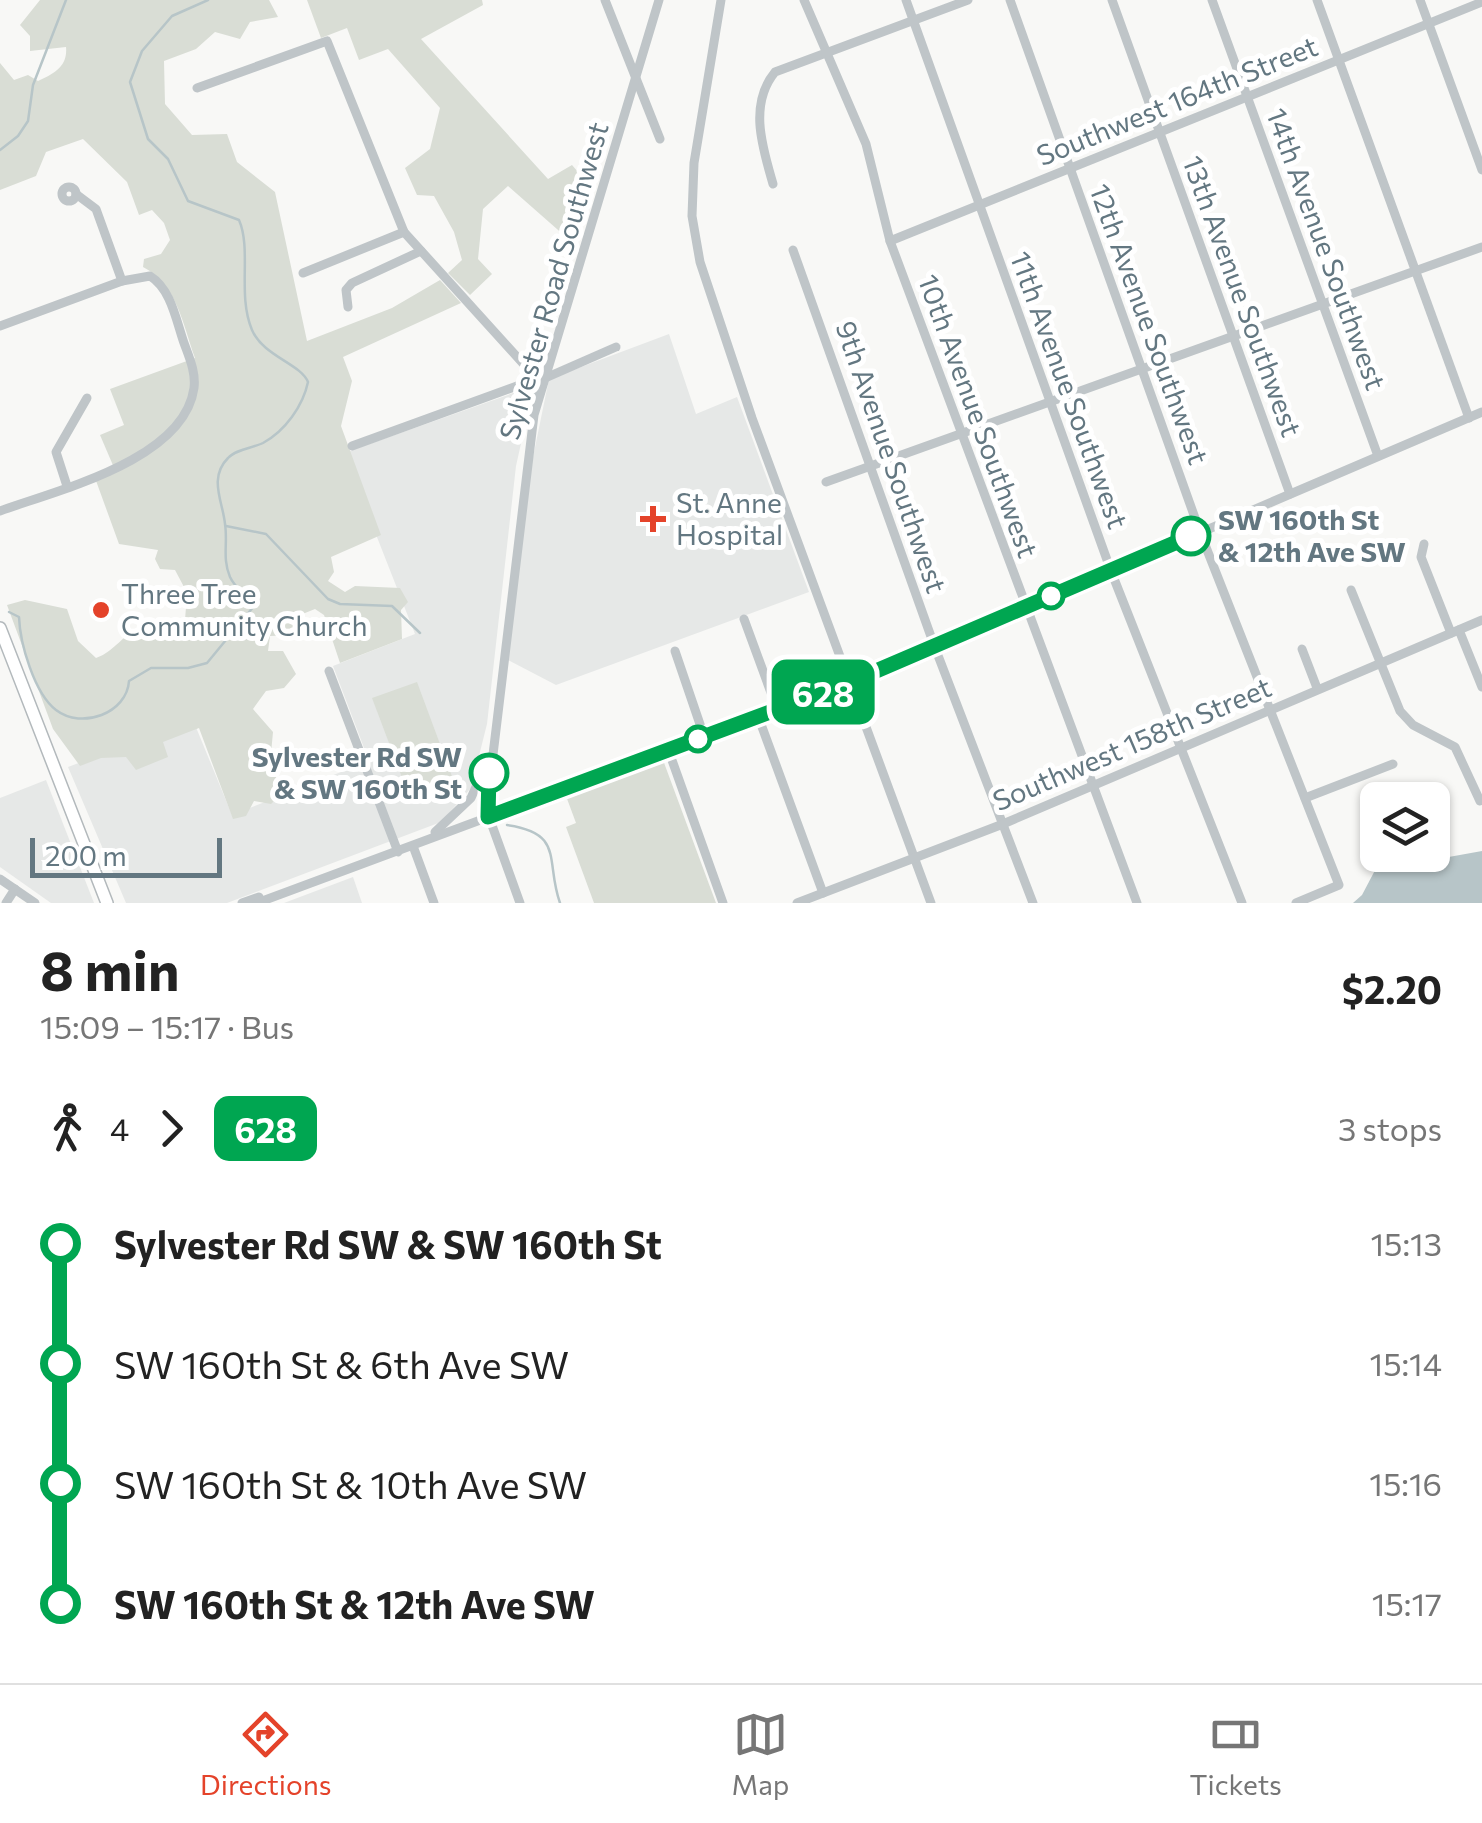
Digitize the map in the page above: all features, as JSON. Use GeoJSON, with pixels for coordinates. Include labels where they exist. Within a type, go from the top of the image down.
{"type":"FeatureCollection","features":[{"type":"Feature","properties":{"kind":"main road"},"geometry":{"type":"LineString","coordinates":[[0,628],[107,903]]}},
{"type":"Feature","properties":{"kind":"street"},"geometry":{"type":"LineString","coordinates":[[605,0],[660,138]]}},
{"type":"Feature","properties":{"kind":"street","name":"Sylvester Road Southwest"},"geometry":{"type":"LineString","coordinates":[[488,817],[492,750],[524,477],[540,393],[659,0]]}},
{"type":"Feature","properties":{"kind":"street"},"geometry":{"type":"LineString","coordinates":[[721,0],[700,117],[692,200],[694,236],[710,297],[931,903]]}},
{"type":"Feature","properties":{"kind":"street","name":"10th Avenue Southwest"},"geometry":{"type":"LineString","coordinates":[[804,0],[866,144],[890,241],[1137,903]]}},
{"type":"Feature","properties":{"kind":"street","name":"11th Avenue Southwest"},"geometry":{"type":"LineString","coordinates":[[906,0],[1111,571],[1242,903]]}},
{"type":"Feature","properties":{"kind":"street"},"geometry":{"type":"LineString","coordinates":[[773,184],[759,130],[771,76],[968,0]]}},
{"type":"Feature","properties":{"kind":"street","name":"12th Avenue Southwest"},"geometry":{"type":"LineString","coordinates":[[1010,0],[1200,532],[1339,885],[1296,903]]}},
{"type":"Feature","properties":{"kind":"street","name":"13th Avenue Southwest"},"geometry":{"type":"LineString","coordinates":[[1112,0],[1290,494]]}},
{"type":"Feature","properties":{"kind":"street","name":"14th Avenue Southwest"},"geometry":{"type":"LineString","coordinates":[[1212,0],[1378,456]]}},
{"type":"Feature","properties":{"kind":"street"},"geometry":{"type":"LineString","coordinates":[[1318,0],[1469,418]]}},
{"type":"Feature","properties":{"kind":"street"},"geometry":{"type":"LineString","coordinates":[[1420,0],[1482,170]]}},
{"type":"Feature","properties":{"kind":"street","name":"Southwest 164th Street"},"geometry":{"type":"LineString","coordinates":[[890,241],[1482,2]]}},
{"type":"Feature","properties":{"kind":"street"},"geometry":{"type":"LineString","coordinates":[[197,88],[327,41],[404,232],[528,368],[544,379],[616,347]]}},
{"type":"Feature","properties":{"kind":"street"},"geometry":{"type":"LineString","coordinates":[[76,194],[96,209],[122,281]]}},
{"type":"Feature","properties":{"kind":"street"},"geometry":{"type":"LineString","coordinates":[[303,273],[404,232]]}},
{"type":"Feature","properties":{"kind":"street"},"geometry":{"type":"LineString","coordinates":[[826,482],[1482,247]]}},
{"type":"Feature","properties":{"kind":"street","name":"9th Avenue Southwest"},"geometry":{"type":"LineString","coordinates":[[793,250],[868,466],[1033,903]]}},
{"type":"Feature","properties":{"kind":"street"},"geometry":{"type":"LineString","coordinates":[[348,307],[346,290],[352,283],[421,251]]}},
{"type":"Feature","properties":{"kind":"street"},"geometry":{"type":"LineString","coordinates":[[0,326],[122,281],[150,276],[169,300],[193,368],[194,385],[179,424],[154,446],[109,471],[0,511]]}},
{"type":"Feature","properties":{"kind":"street"},"geometry":{"type":"LineString","coordinates":[[352,446],[518,386],[540,393]]}},
{"type":"Feature","properties":{"kind":"street"},"geometry":{"type":"LineString","coordinates":[[67,486],[56,452],[87,398]]}},
{"type":"Feature","properties":{"kind":"street"},"geometry":{"type":"LineString","coordinates":[[256,903],[848,683],[1482,412]]}},
{"type":"Feature","properties":{"kind":"street"},"geometry":{"type":"LineString","coordinates":[[1424,544],[1421,557],[1482,687]]}},
{"type":"Feature","properties":{"kind":"street"},"geometry":{"type":"LineString","coordinates":[[1351,590],[1400,711],[1414,725],[1455,747],[1480,801]]}},
{"type":"Feature","properties":{"kind":"street"},"geometry":{"type":"LineString","coordinates":[[744,619],[777,709]]}},
{"type":"Feature","properties":{"kind":"street","name":"Southwest 158th Street"},"geometry":{"type":"LineString","coordinates":[[797,903],[1003,824],[1482,620]]}},
{"type":"Feature","properties":{"kind":"street"},"geometry":{"type":"LineString","coordinates":[[1302,649],[1317,688]]}},
{"type":"Feature","properties":{"kind":"street"},"geometry":{"type":"LineString","coordinates":[[675,651],[704,736]]}},
{"type":"Feature","properties":{"kind":"street"},"geometry":{"type":"LineString","coordinates":[[329,671],[398,852]]}},
{"type":"Feature","properties":{"kind":"street"},"geometry":{"type":"LineString","coordinates":[[758,716],[823,894]]}},
{"type":"Feature","properties":{"kind":"street"},"geometry":{"type":"LineString","coordinates":[[668,749],[723,903]]}},
{"type":"Feature","properties":{"kind":"street"},"geometry":{"type":"LineString","coordinates":[[415,845],[462,810],[492,750]]}},
{"type":"Feature","properties":{"kind":"street"},"geometry":{"type":"LineString","coordinates":[[1305,798],[1393,764]]}},
{"type":"Feature","properties":{"kind":"street"},"geometry":{"type":"LineString","coordinates":[[488,817],[520,903]]}},
{"type":"Feature","properties":{"kind":"street"},"geometry":{"type":"LineString","coordinates":[[415,845],[434,903]]}},
{"type":"Feature","properties":{"kind":"street"},"geometry":{"type":"LineString","coordinates":[[0,879],[35,903]]}},
{"type":"Feature","properties":{"kind":"street"},"geometry":{"type":"LineString","coordinates":[[6,903],[14,889]]}},
{"type":"Feature","properties":{"kind":"street"},"geometry":{"type":"LineString","coordinates":[[242,903],[268,901]]}},
{"type":"Feature","properties":{"kind":"shaded area"},"geometry":{"type":"Polygon","coordinates":[[[40,0],[269,0],[278,17],[250,22],[240,39],[215,32],[196,49],[164,61],[165,104],[192,135],[227,134],[237,162],[275,192],[307,341],[392,308],[440,280],[461,303],[343,357],[352,381],[341,426],[381,535],[331,557],[334,572],[328,581],[345,592],[355,586],[400,588],[408,602],[401,610],[402,639],[340,663],[324,615],[315,609],[300,615],[296,635],[270,636],[268,651],[283,651],[296,674],[284,688],[266,691],[253,709],[273,732],[270,764],[283,792],[271,804],[254,801],[246,816],[233,819],[199,728],[163,742],[168,757],[136,770],[126,757],[101,758],[80,766],[53,729],[7,605],[25,600],[67,609],[78,641],[96,658],[144,625],[185,620],[186,607],[179,596],[184,587],[175,570],[160,569],[155,559],[158,550],[119,544],[95,478],[115,470],[100,435],[124,425],[110,389],[195,358],[171,295],[155,274],[143,267],[144,259],[161,254],[170,240],[164,223],[152,210],[139,215],[127,182],[83,139],[46,152],[36,176],[0,190],[0,63],[14,80],[28,75],[38,81],[65,60],[66,47],[30,51],[30,36],[20,25],[40,0]]]}},
{"type":"Feature","properties":{"kind":"shaded area"},"geometry":{"type":"Polygon","coordinates":[[[307,0],[482,0],[483,5],[421,39],[548,179],[572,165],[591,187],[574,244],[508,186],[483,209],[478,259],[492,274],[470,295],[448,273],[462,260],[454,232],[434,196],[417,195],[405,168],[430,149],[440,108],[388,49],[359,60],[347,28],[321,38],[307,0]]]}},
{"type":"Feature","properties":{"kind":"shaded area","name":"St. Anne Hospital"},"geometry":{"type":"Polygon","coordinates":[[[669,334],[696,414],[737,397],[809,592],[556,685],[508,660],[532,462],[549,379],[669,334]]]}},
{"type":"Feature","properties":{"kind":"shaded area"},"geometry":{"type":"Polygon","coordinates":[[[516,392],[532,394],[516,466],[487,724],[471,788],[441,822],[227,903],[126,903],[68,767],[193,720],[232,815],[369,761],[333,666],[415,634],[344,453],[516,392]]]}},
{"type":"Feature","properties":{"kind":"shaded area"},"geometry":{"type":"Polygon","coordinates":[[[417,682],[453,779],[409,796],[372,698],[417,682]]]}},
{"type":"Feature","properties":{"kind":"shaded area"},"geometry":{"type":"Polygon","coordinates":[[[663,760],[716,903],[594,903],[566,827],[576,823],[566,796],[663,760]]]}},
{"type":"Feature","properties":{"kind":"shaded area"},"geometry":{"type":"Polygon","coordinates":[[[46,780],[94,903],[51,903],[0,867],[0,798],[46,780]]]}},
{"type":"Feature","properties":{"kind":"shaded area"},"geometry":{"type":"Polygon","coordinates":[[[1482,851],[1482,903],[1353,903],[1374,872],[1450,872],[1450,857],[1482,851]]]}},
{"type":"Feature","properties":{"kind":"shaded area"},"geometry":{"type":"Polygon","coordinates":[[[353,877],[362,903],[284,903],[353,877]]]}},
{"type":"Feature","properties":{"kind":"waterway"},"geometry":{"type":"LineString","coordinates":[[0,150],[18,136],[28,121],[33,85],[66,0]]}},
{"type":"Feature","properties":{"kind":"waterway"},"geometry":{"type":"LineString","coordinates":[[9,612],[19,617],[25,653],[48,702],[67,716],[90,718],[112,710],[129,681],[151,668],[188,668],[207,663],[254,606],[232,581],[228,570],[219,474],[231,455],[263,443],[286,425],[308,382],[298,370],[264,347],[252,330],[245,302],[244,245],[239,220],[188,201],[168,159],[148,139],[130,82],[142,51],[172,16],[208,0]]}},
{"type":"Feature","properties":{"kind":"waterway"},"geometry":{"type":"LineString","coordinates":[[226,526],[266,534],[328,599],[340,604],[392,606],[420,633]]}},
{"type":"Feature","properties":{"kind":"waterway"},"geometry":{"type":"LineString","coordinates":[[507,825],[525,829],[545,842],[560,903]]}},
{"type":"Feature","properties":{"kind":"bus line","name":"628"},"geometry":{"type":"LineString","coordinates":[[489,773],[488,817],[848,683],[1191,536]]}},
{"type":"Feature","properties":{"kind":"place","name":"St. Anne Hospital"},"geometry":{"type":"Point","coordinates":[653,519]}},
{"type":"Feature","properties":{"kind":"place","name":"SW 160th St & 12th Ave SW"},"geometry":{"type":"Point","coordinates":[1191,536]}},
{"type":"Feature","properties":{"kind":"place","name":"Three Tree Community Church"},"geometry":{"type":"Point","coordinates":[101,610]}},
{"type":"Feature","properties":{"kind":"place","name":"Sylvester Rd SW & SW 160th St"},"geometry":{"type":"Point","coordinates":[489,773]}}]}
